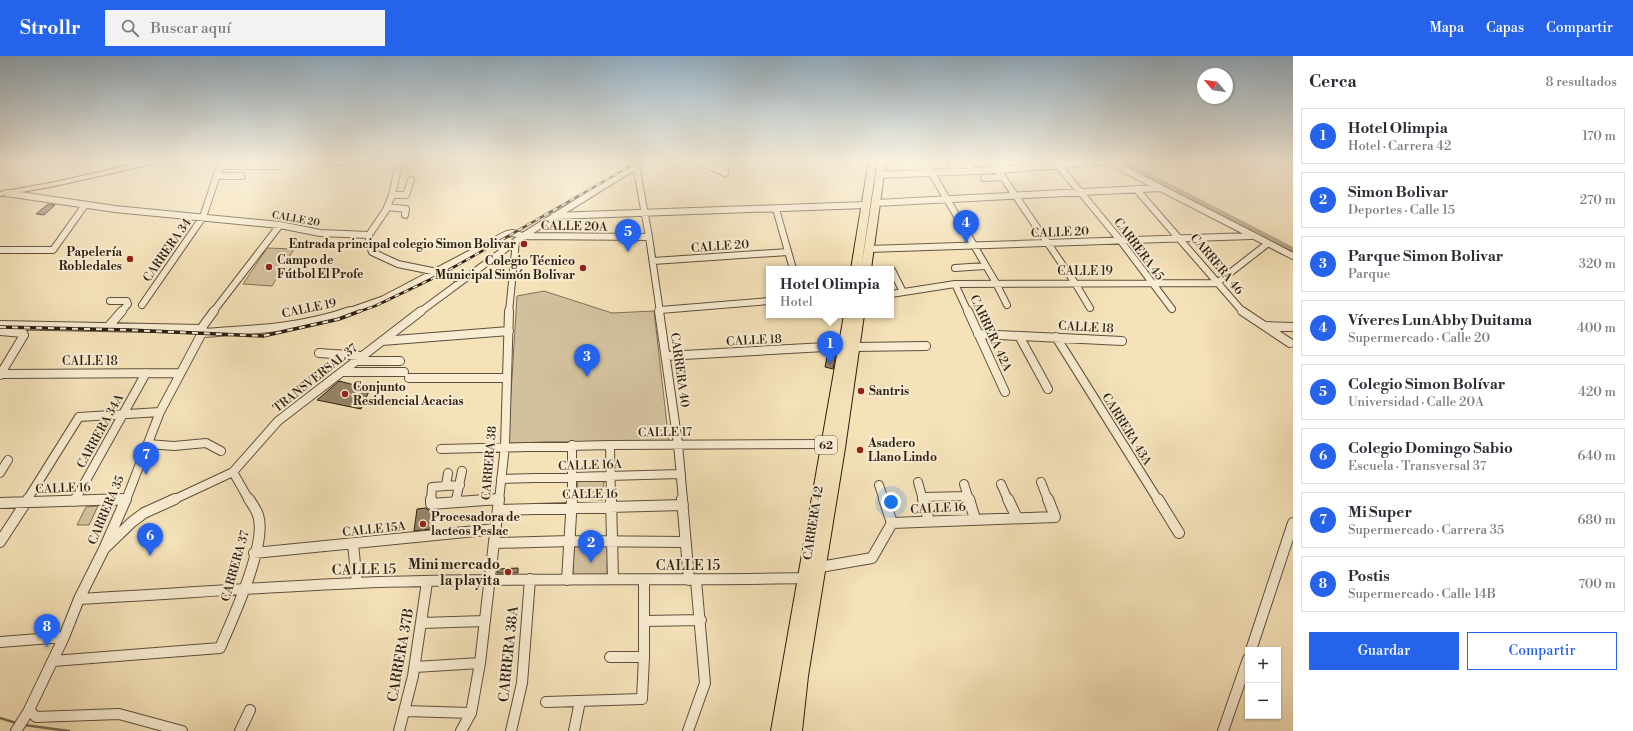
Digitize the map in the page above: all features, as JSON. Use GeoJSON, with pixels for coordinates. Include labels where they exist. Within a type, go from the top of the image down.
{"type":"FeatureCollection","features":[{"type":"Feature","properties":{"kind":"highway"},"geometry":{"type":"LineString","coordinates":[[856,266],[867,192]]}},
{"type":"Feature","properties":{"kind":"highway"},"geometry":{"type":"LineString","coordinates":[[866,266],[877,192]]}},
{"type":"Feature","properties":{"kind":"highway","name":"CARRERA 42"},"geometry":{"type":"LineString","coordinates":[[794,731],[801,676],[819,572],[849,346],[848,318]]}},
{"type":"Feature","properties":{"kind":"highway","name":"CARRERA 42"},"geometry":{"type":"LineString","coordinates":[[779,731],[826,444],[849,346],[858,318]]}},
{"type":"Feature","properties":{"kind":"street","name":"CALLE 20"},"geometry":{"type":"LineString","coordinates":[[2,192],[85,204],[280,225],[320,233],[369,235]]}},
{"type":"Feature","properties":{"kind":"street","name":"CARRERA 34"},"geometry":{"type":"LineString","coordinates":[[142,305],[203,217],[212,192]]}},
{"type":"Feature","properties":{"kind":"street"},"geometry":{"type":"LineString","coordinates":[[393,192],[387,207],[369,235],[369,244],[372,252],[398,264],[437,272],[462,280]]}},
{"type":"Feature","properties":{"kind":"street"},"geometry":{"type":"LineString","coordinates":[[392,195],[406,195],[407,192]]}},
{"type":"Feature","properties":{"kind":"street"},"geometry":{"type":"LineString","coordinates":[[437,272],[507,234],[513,233],[523,236],[593,192]]}},
{"type":"Feature","properties":{"kind":"street","name":"CARRERA 40"},"geometry":{"type":"LineString","coordinates":[[641,192],[653,261],[678,444],[685,542],[701,620],[705,683],[688,731]]}},
{"type":"Feature","properties":{"kind":"street"},"geometry":{"type":"LineString","coordinates":[[942,192],[996,283],[1007,305]]}},
{"type":"Feature","properties":{"kind":"street"},"geometry":{"type":"LineString","coordinates":[[1013,192],[1075,283],[1090,308]]}},
{"type":"Feature","properties":{"kind":"street","name":"CARRERA 45"},"geometry":{"type":"LineString","coordinates":[[1081,192],[1120,240],[1172,309]]}},
{"type":"Feature","properties":{"kind":"street"},"geometry":{"type":"LineString","coordinates":[[876,203],[1090,192]]}},
{"type":"Feature","properties":{"kind":"street","name":"CARRERA 46"},"geometry":{"type":"LineString","coordinates":[[1138,192],[1240,310],[1290,343]]}},
{"type":"Feature","properties":{"kind":"street"},"geometry":{"type":"LineString","coordinates":[[1167,192],[1293,256]]}},
{"type":"Feature","properties":{"kind":"street"},"geometry":{"type":"LineString","coordinates":[[0,250],[53,250],[85,204]]}},
{"type":"Feature","properties":{"kind":"street"},"geometry":{"type":"LineString","coordinates":[[553,216],[645,214],[865,205]]}},
{"type":"Feature","properties":{"kind":"street"},"geometry":{"type":"LineString","coordinates":[[387,207],[406,209],[404,215]]}},
{"type":"Feature","properties":{"kind":"street"},"geometry":{"type":"LineString","coordinates":[[776,209],[792,266]]}},
{"type":"Feature","properties":{"kind":"street","name":"CARRERA 35"},"geometry":{"type":"LineString","coordinates":[[16,731],[28,711],[64,637],[79,599],[104,549],[126,499],[160,412],[180,373],[202,331],[220,302],[280,225]]}},
{"type":"Feature","properties":{"kind":"street","name":"CALLE 20A"},"geometry":{"type":"LineString","coordinates":[[523,236],[649,237]]}},
{"type":"Feature","properties":{"kind":"street","name":"TRANSVERSAL 37"},"geometry":{"type":"LineString","coordinates":[[104,549],[132,522],[144,513],[233,472],[278,421],[462,280],[523,236]]}},
{"type":"Feature","properties":{"kind":"street","name":"CALLE 20"},"geometry":{"type":"LineString","coordinates":[[868,248],[973,246],[1253,236]]}},
{"type":"Feature","properties":{"kind":"street","name":"CARRERA 38"},"geometry":{"type":"LineString","coordinates":[[461,731],[471,713],[480,663],[495,543],[505,446],[510,295],[513,282],[516,241]]}},
{"type":"Feature","properties":{"kind":"street"},"geometry":{"type":"LineString","coordinates":[[1217,283],[1267,244]]}},
{"type":"Feature","properties":{"kind":"street","name":"CALLE 20"},"geometry":{"type":"LineString","coordinates":[[653,261],[788,252]]}},
{"type":"Feature","properties":{"kind":"street"},"geometry":{"type":"LineString","coordinates":[[955,268],[985,266]]}},
{"type":"Feature","properties":{"kind":"street","name":"CALLE 19"},"geometry":{"type":"LineString","coordinates":[[0,325],[108,327],[202,331],[262,330],[326,320],[384,299],[437,272]]}},
{"type":"Feature","properties":{"kind":"street"},"geometry":{"type":"LineString","coordinates":[[894,274],[903,292]]}},
{"type":"Feature","properties":{"kind":"street","name":"CALLE 19"},"geometry":{"type":"LineString","coordinates":[[894,294],[955,284],[1152,282],[1217,283]]}},
{"type":"Feature","properties":{"kind":"street","name":"CARRERA 42A"},"geometry":{"type":"LineString","coordinates":[[955,284],[1005,392]]}},
{"type":"Feature","properties":{"kind":"street"},"geometry":{"type":"LineString","coordinates":[[108,327],[128,304],[127,301],[110,301]]}},
{"type":"Feature","properties":{"kind":"street"},"geometry":{"type":"LineString","coordinates":[[660,310],[766,301]]}},
{"type":"Feature","properties":{"kind":"street"},"geometry":{"type":"LineString","coordinates":[[1265,326],[1293,327]]}},
{"type":"Feature","properties":{"kind":"street"},"geometry":{"type":"LineString","coordinates":[[382,341],[509,331]]}},
{"type":"Feature","properties":{"kind":"street"},"geometry":{"type":"LineString","coordinates":[[0,332],[23,333],[24,335],[0,374]]}},
{"type":"Feature","properties":{"kind":"street","name":"CALLE 18"},"geometry":{"type":"LineString","coordinates":[[978,334],[1122,341]]}},
{"type":"Feature","properties":{"kind":"street"},"geometry":{"type":"LineString","coordinates":[[1019,336],[1048,389]]}},
{"type":"Feature","properties":{"kind":"street","name":"CARRERA 43A"},"geometry":{"type":"LineString","coordinates":[[1056,337],[1179,533]]}},
{"type":"Feature","properties":{"kind":"street","name":"CALLE 18"},"geometry":{"type":"LineString","coordinates":[[666,356],[849,346],[926,346]]}},
{"type":"Feature","properties":{"kind":"street"},"geometry":{"type":"LineString","coordinates":[[318,353],[358,359],[400,361]]}},
{"type":"Feature","properties":{"kind":"street"},"geometry":{"type":"LineString","coordinates":[[342,372],[507,378]]}},
{"type":"Feature","properties":{"kind":"street","name":"CARRERA 34A"},"geometry":{"type":"LineString","coordinates":[[74,500],[146,373]]}},
{"type":"Feature","properties":{"kind":"street","name":"CALLE 18"},"geometry":{"type":"LineString","coordinates":[[0,374],[180,373]]}},
{"type":"Feature","properties":{"kind":"street"},"geometry":{"type":"LineString","coordinates":[[0,542],[56,455],[76,420],[81,416],[160,412]]}},
{"type":"Feature","properties":{"kind":"street"},"geometry":{"type":"LineString","coordinates":[[148,444],[180,446],[206,443],[221,451]]}},
{"type":"Feature","properties":{"kind":"street","name":"CALLE 17"},"geometry":{"type":"LineString","coordinates":[[440,449],[572,445],[826,444]]}},
{"type":"Feature","properties":{"kind":"street"},"geometry":{"type":"LineString","coordinates":[[567,580],[572,507],[572,445]]}},
{"type":"Feature","properties":{"kind":"street"},"geometry":{"type":"LineString","coordinates":[[610,445],[613,579]]}},
{"type":"Feature","properties":{"kind":"street"},"geometry":{"type":"LineString","coordinates":[[0,473],[8,460]]}},
{"type":"Feature","properties":{"kind":"street"},"geometry":{"type":"LineString","coordinates":[[456,502],[462,471]]}},
{"type":"Feature","properties":{"kind":"street","name":"CARRERA 37"},"geometry":{"type":"LineString","coordinates":[[53,661],[220,648],[245,588],[254,553],[260,520],[233,472]]}},
{"type":"Feature","properties":{"kind":"street"},"geometry":{"type":"LineString","coordinates":[[446,486],[448,473]]}},
{"type":"Feature","properties":{"kind":"street","name":"CALLE 16A"},"geometry":{"type":"LineString","coordinates":[[501,479],[681,474]]}},
{"type":"Feature","properties":{"kind":"street"},"geometry":{"type":"LineString","coordinates":[[918,482],[929,520]]}},
{"type":"Feature","properties":{"kind":"street","name":"CALLE 16"},"geometry":{"type":"LineString","coordinates":[[892,523],[929,520],[1055,517],[1041,482]]}},
{"type":"Feature","properties":{"kind":"street"},"geometry":{"type":"LineString","coordinates":[[964,484],[975,519]]}},
{"type":"Feature","properties":{"kind":"street"},"geometry":{"type":"LineString","coordinates":[[1002,484],[1017,518]]}},
{"type":"Feature","properties":{"kind":"street"},"geometry":{"type":"LineString","coordinates":[[460,485],[432,487],[431,504],[499,500]]}},
{"type":"Feature","properties":{"kind":"street"},"geometry":{"type":"LineString","coordinates":[[819,572],[872,558],[877,553],[881,541],[892,523],[879,485]]}},
{"type":"Feature","properties":{"kind":"street"},"geometry":{"type":"LineString","coordinates":[[923,497],[967,496]]}},
{"type":"Feature","properties":{"kind":"street","name":"CALLE 16"},"geometry":{"type":"LineString","coordinates":[[0,503],[126,499]]}},
{"type":"Feature","properties":{"kind":"street","name":"CALLE 16"},"geometry":{"type":"LineString","coordinates":[[498,510],[683,505]]}},
{"type":"Feature","properties":{"kind":"street"},"geometry":{"type":"LineString","coordinates":[[1252,647],[1293,523]]}},
{"type":"Feature","properties":{"kind":"street","name":"CALLE 15A"},"geometry":{"type":"LineString","coordinates":[[254,553],[496,529]]}},
{"type":"Feature","properties":{"kind":"street"},"geometry":{"type":"LineString","coordinates":[[495,543],[570,541],[685,542]]}},
{"type":"Feature","properties":{"kind":"street"},"geometry":{"type":"LineString","coordinates":[[353,544],[357,583]]}},
{"type":"Feature","properties":{"kind":"street","name":"CALLE 15"},"geometry":{"type":"LineString","coordinates":[[79,599],[245,588],[357,583],[530,579],[804,579],[819,572]]}},
{"type":"Feature","properties":{"kind":"street","name":"CARRERA 38A"},"geometry":{"type":"LineString","coordinates":[[511,731],[522,683],[530,579]]}},
{"type":"Feature","properties":{"kind":"street"},"geometry":{"type":"LineString","coordinates":[[546,702],[642,699],[644,657],[644,580]]}},
{"type":"Feature","properties":{"kind":"street","name":"CARRERA 37B"},"geometry":{"type":"LineString","coordinates":[[399,731],[406,711],[415,667],[422,623],[426,582]]}},
{"type":"Feature","properties":{"kind":"street"},"geometry":{"type":"LineString","coordinates":[[644,621],[701,620]]}},
{"type":"Feature","properties":{"kind":"street"},"geometry":{"type":"LineString","coordinates":[[422,623],[485,621]]}},
{"type":"Feature","properties":{"kind":"street"},"geometry":{"type":"LineString","coordinates":[[0,642],[64,637]]}},
{"type":"Feature","properties":{"kind":"street"},"geometry":{"type":"LineString","coordinates":[[610,657],[644,657]]}},
{"type":"Feature","properties":{"kind":"street"},"geometry":{"type":"LineString","coordinates":[[415,667],[480,663]]}},
{"type":"Feature","properties":{"kind":"street"},"geometry":{"type":"LineString","coordinates":[[1223,731],[1245,668]]}},
{"type":"Feature","properties":{"kind":"street"},"geometry":{"type":"LineString","coordinates":[[574,731],[580,701]]}},
{"type":"Feature","properties":{"kind":"street"},"geometry":{"type":"LineString","coordinates":[[240,731],[250,710]]}},
{"type":"Feature","properties":{"kind":"street"},"geometry":{"type":"LineString","coordinates":[[28,711],[36,717],[119,714],[182,731]]}},
{"type":"Feature","properties":{"kind":"street"},"geometry":{"type":"LineString","coordinates":[[406,711],[471,713]]}},
{"type":"Feature","properties":{"kind":"shaded area","name":"Campo de Fútbol El Profe"},"geometry":{"type":"Polygon","coordinates":[[[267,248],[294,249],[272,286],[243,284],[267,248]]]}},
{"type":"Feature","properties":{"kind":"shaded area"},"geometry":{"type":"Polygon","coordinates":[[[544,291],[612,313],[654,311],[669,442],[508,443],[517,296],[544,291]]]}},
{"type":"Feature","properties":{"kind":"shaded area"},"geometry":{"type":"Polygon","coordinates":[[[578,480],[604,480],[603,500],[576,499],[578,480]]]}},
{"type":"Feature","properties":{"kind":"shaded area"},"geometry":{"type":"Polygon","coordinates":[[[98,506],[89,525],[77,525],[86,507],[98,506]]]}},
{"type":"Feature","properties":{"kind":"shaded area"},"geometry":{"type":"Polygon","coordinates":[[[608,543],[607,575],[573,575],[574,544],[608,543]]]}},
{"type":"Feature","properties":{"kind":"building"},"geometry":{"type":"Polygon","coordinates":[[[48,204],[55,205],[44,215],[36,214],[48,204]]]}},
{"type":"Feature","properties":{"kind":"building"},"geometry":{"type":"Polygon","coordinates":[[[828,352],[836,353],[833,369],[825,367],[828,352]]]}},
{"type":"Feature","properties":{"kind":"building","name":"Conjunto Residencial Acacias"},"geometry":{"type":"Polygon","coordinates":[[[339,381],[370,389],[361,409],[317,400],[339,381]]]}},
{"type":"Feature","properties":{"kind":"building","name":"Procesadora de lacteos Peslac"},"geometry":{"type":"Polygon","coordinates":[[[426,508],[428,510],[435,510],[431,529],[414,531],[417,509],[426,508]]]}},
{"type":"Feature","properties":{"kind":"building"},"geometry":{"type":"Polygon","coordinates":[[[518,568],[518,573],[497,573],[498,569],[518,568]]]}},
{"type":"Feature","properties":{"kind":"waterway"},"geometry":{"type":"LineString","coordinates":[[1179,192],[1293,250]]}},
{"type":"Feature","properties":{"kind":"waterway"},"geometry":{"type":"LineString","coordinates":[[0,718],[16,723]]}},
{"type":"Feature","properties":{"kind":"waterway"},"geometry":{"type":"LineString","coordinates":[[24,725],[69,731]]}},
{"type":"Feature","properties":{"kind":"railway"},"geometry":{"type":"LineString","coordinates":[[358,312],[375,306],[442,274],[586,192]]}},
{"type":"Feature","properties":{"kind":"railway"},"geometry":{"type":"LineString","coordinates":[[0,327],[129,330],[263,336],[339,319],[360,311]]}},
{"type":"Feature","properties":{"kind":"place","name":"Víveres LunAbby Duitama"},"geometry":{"type":"Point","coordinates":[966,243]}},
{"type":"Feature","properties":{"kind":"place","name":"Entrada principal colegio Simon Bolivar"},"geometry":{"type":"Point","coordinates":[524,244]}},
{"type":"Feature","properties":{"kind":"place","name":"Colegio Simon Bolívar"},"geometry":{"type":"Point","coordinates":[628,252]}},
{"type":"Feature","properties":{"kind":"place","name":"Papelería Robledales"},"geometry":{"type":"Point","coordinates":[130,259]}},
{"type":"Feature","properties":{"kind":"place","name":"Campo de Fútbol El Profe"},"geometry":{"type":"Point","coordinates":[269,267]}},
{"type":"Feature","properties":{"kind":"place","name":"Colegio Técnico Municipal Simón Bolivar"},"geometry":{"type":"Point","coordinates":[583,268]}},
{"type":"Feature","properties":{"kind":"place","name":"Hotel Olimpia"},"geometry":{"type":"Point","coordinates":[830,364]}},
{"type":"Feature","properties":{"kind":"place","name":"Parque Simon Bolivar"},"geometry":{"type":"Point","coordinates":[587,377]}},
{"type":"Feature","properties":{"kind":"place","name":"Santris"},"geometry":{"type":"Point","coordinates":[861,391]}},
{"type":"Feature","properties":{"kind":"place","name":"Conjunto Residencial Acacias"},"geometry":{"type":"Point","coordinates":[345,394]}},
{"type":"Feature","properties":{"kind":"place","name":"Asadero Llano Lindo"},"geometry":{"type":"Point","coordinates":[860,450]}},
{"type":"Feature","properties":{"kind":"place","name":"Mi Super"},"geometry":{"type":"Point","coordinates":[146,475]}},
{"type":"Feature","properties":{"kind":"place","name":"Procesadora de lacteos Peslac"},"geometry":{"type":"Point","coordinates":[423,524]}},
{"type":"Feature","properties":{"kind":"place","name":"Colegio Domingo Sabio"},"geometry":{"type":"Point","coordinates":[150,556]}},
{"type":"Feature","properties":{"kind":"place","name":"Simon Bolivar"},"geometry":{"type":"Point","coordinates":[591,563]}},
{"type":"Feature","properties":{"kind":"place","name":"Mini mercado la playita"},"geometry":{"type":"Point","coordinates":[508,572]}},
{"type":"Feature","properties":{"kind":"place","name":"Postis"},"geometry":{"type":"Point","coordinates":[47,647]}}]}
